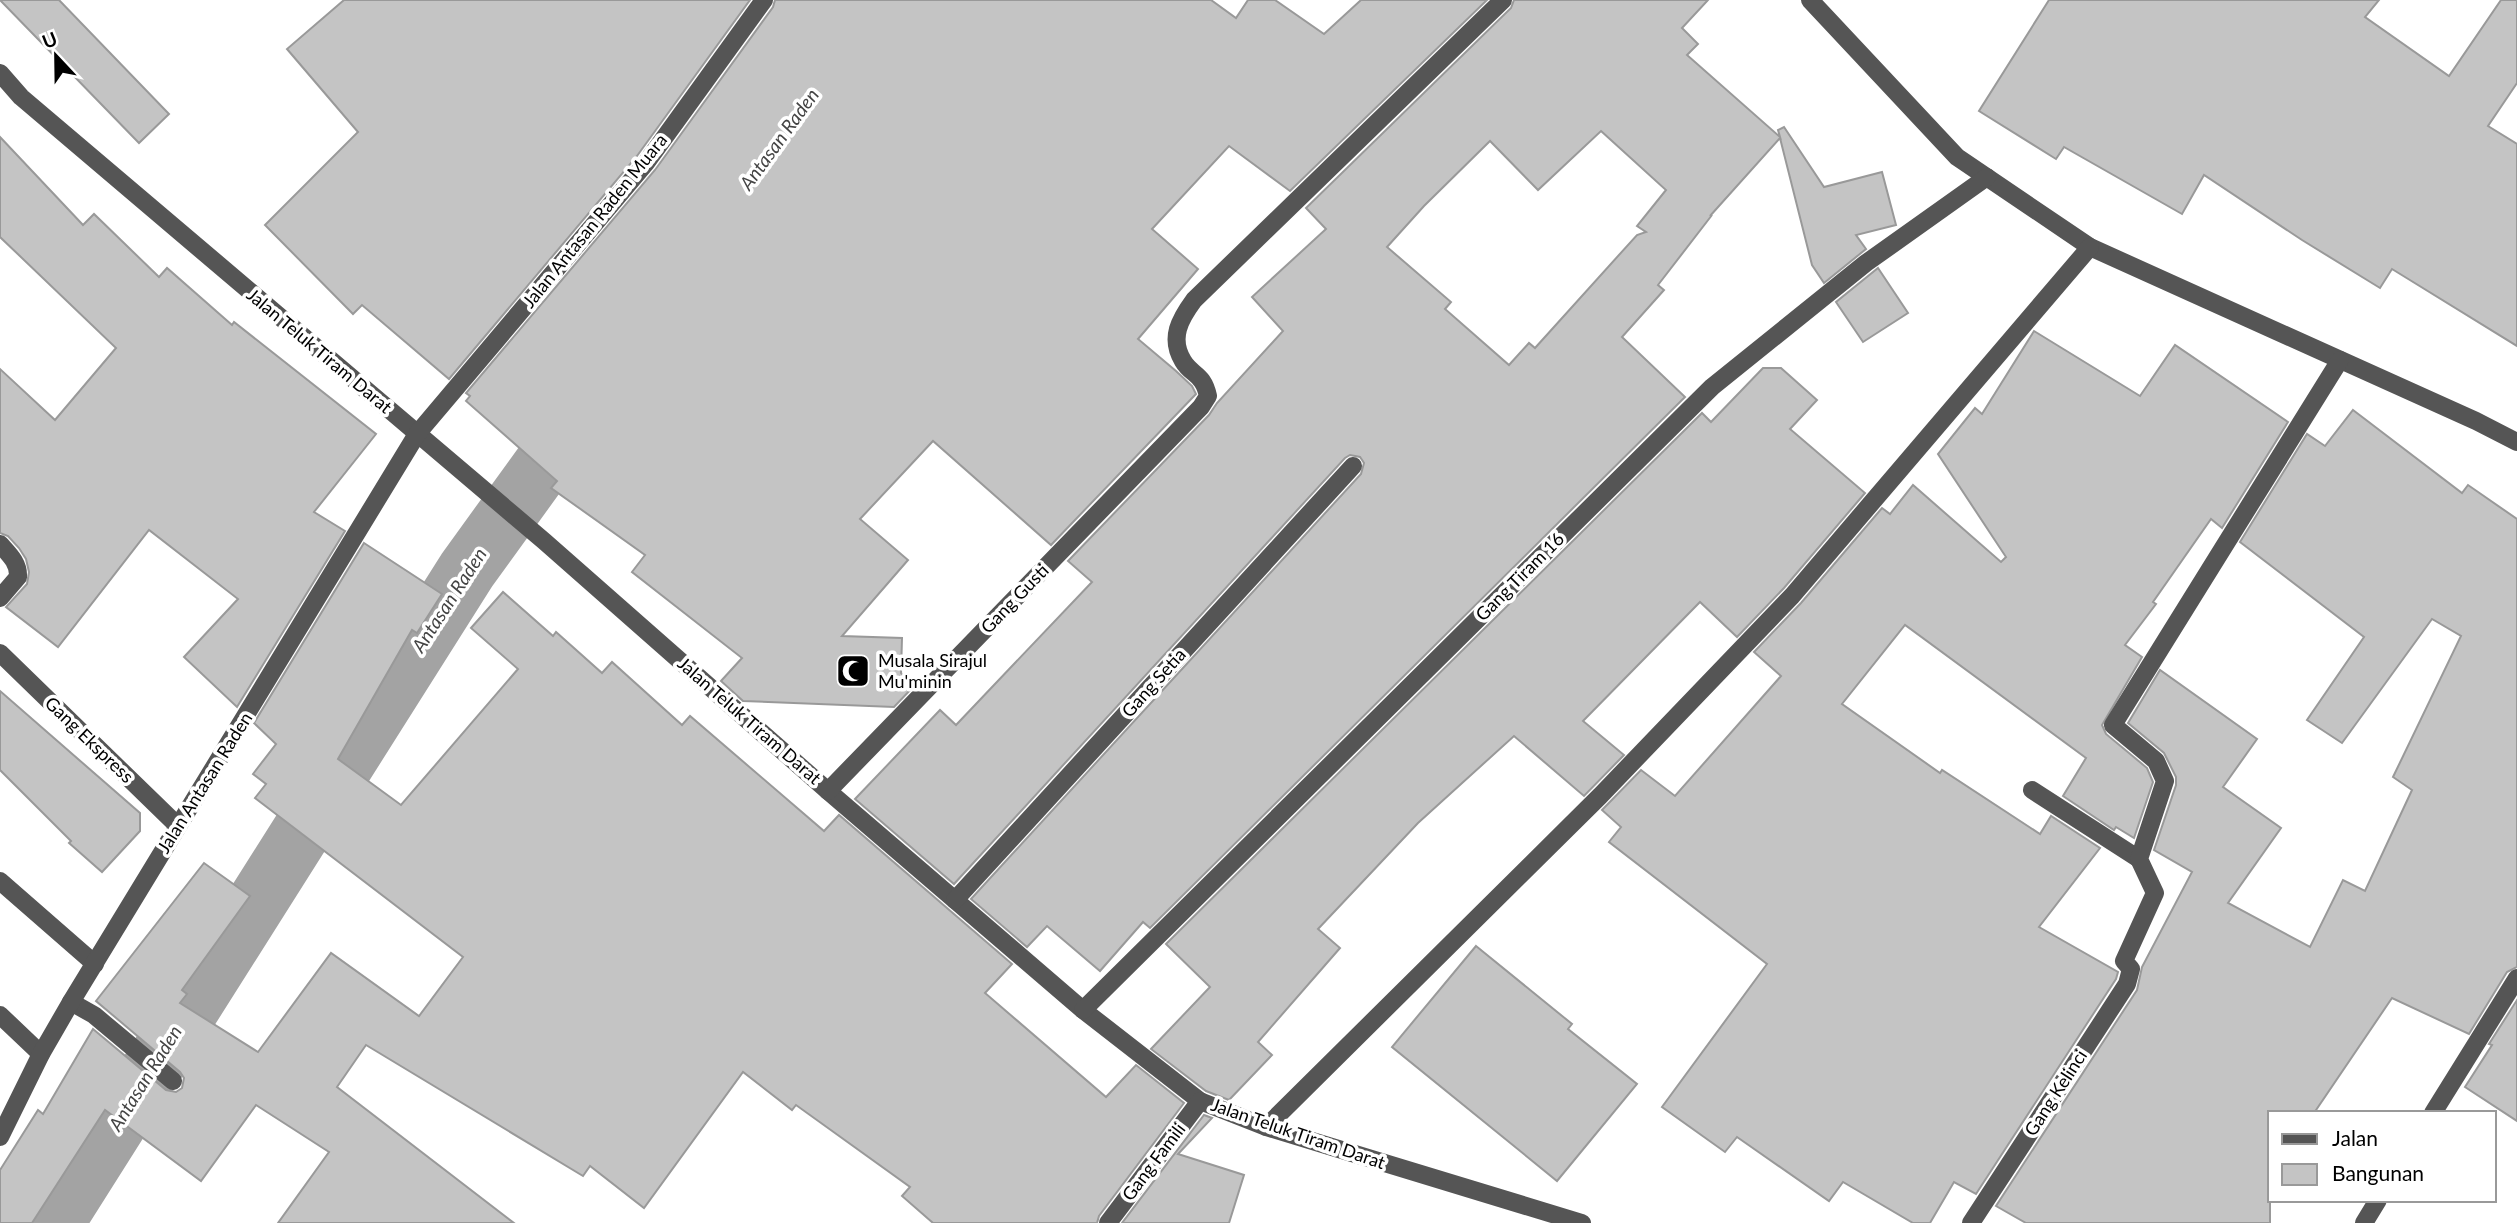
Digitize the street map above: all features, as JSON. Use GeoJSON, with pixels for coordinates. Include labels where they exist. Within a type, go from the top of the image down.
{"type":"FeatureCollection","features":[{"type":"Feature","properties":{"kind":"street","name":"Jalan Antasan Raden Muara"},"geometry":{"type":"LineString","coordinates":[[417,434],[646,163],[764,0]]}},
{"type":"Feature","properties":{"kind":"street","name":"Gang Gusti"},"geometry":{"type":"LineString","coordinates":[[828,791],[1201,407],[1208,396],[1207,390],[1202,378],[1183,362],[1175,332],[1182,316],[1194,300],[1503,0]]}},
{"type":"Feature","properties":{"kind":"street"},"geometry":{"type":"LineString","coordinates":[[1810,0],[1957,157],[2090,247],[2517,442]]}},
{"type":"Feature","properties":{"kind":"street","name":"Jalan Teluk Tiram Darat"},"geometry":{"type":"LineString","coordinates":[[0,73],[21,97],[544,541],[828,791],[1083,1010],[1200,1101],[1266,1127],[1581,1223]]}},
{"type":"Feature","properties":{"kind":"street","name":"Gang Tiram 16"},"geometry":{"type":"LineString","coordinates":[[1083,1010],[1712,387],[1866,263],[1987,177]]}},
{"type":"Feature","properties":{"kind":"street"},"geometry":{"type":"LineString","coordinates":[[1266,1127],[1601,796],[1792,596],[2090,247]]}},
{"type":"Feature","properties":{"kind":"street"},"geometry":{"type":"LineString","coordinates":[[2032,790],[2139,859],[2165,782],[2156,761],[2113,725],[2340,360]]}},
{"type":"Feature","properties":{"kind":"street","name":"Jalan Antasan Raden"},"geometry":{"type":"LineString","coordinates":[[0,1137],[41,1054],[71,1002],[417,434]]}},
{"type":"Feature","properties":{"kind":"street","name":"Gang Setia"},"geometry":{"type":"LineString","coordinates":[[955,900],[1353,466]]}},
{"type":"Feature","properties":{"kind":"street"},"geometry":{"type":"LineString","coordinates":[[0,544],[14,561],[18,577],[0,598]]}},
{"type":"Feature","properties":{"kind":"street","name":"Gang Ekspress"},"geometry":{"type":"LineString","coordinates":[[0,653],[178,826]]}},
{"type":"Feature","properties":{"kind":"street","name":"Gang Kelinci"},"geometry":{"type":"LineString","coordinates":[[1971,1223],[2127,984],[2131,970],[2124,961],[2155,893],[2139,859]]}},
{"type":"Feature","properties":{"kind":"street"},"geometry":{"type":"LineString","coordinates":[[0,881],[95,964]]}},
{"type":"Feature","properties":{"kind":"street"},"geometry":{"type":"LineString","coordinates":[[2434,1111],[2517,978]]}},
{"type":"Feature","properties":{"kind":"street"},"geometry":{"type":"LineString","coordinates":[[71,1002],[94,1015],[167,1077]]}},
{"type":"Feature","properties":{"kind":"street"},"geometry":{"type":"LineString","coordinates":[[0,1015],[41,1054]]}},
{"type":"Feature","properties":{"kind":"street","name":"Gang Famili"},"geometry":{"type":"LineString","coordinates":[[1108,1223],[1200,1101]]}},
{"type":"Feature","properties":{"kind":"street"},"geometry":{"type":"LineString","coordinates":[[2364,1223],[2377,1202]]}},
{"type":"Feature","properties":{"kind":"building"},"geometry":{"type":"Polygon","coordinates":[[[0,0],[59,0],[169,114],[139,143],[0,0]]]}},
{"type":"Feature","properties":{"kind":"building"},"geometry":{"type":"Polygon","coordinates":[[[344,0],[750,0],[637,156],[449,379],[362,305],[353,314],[265,225],[358,132],[287,49],[344,0]]]}},
{"type":"Feature","properties":{"kind":"building"},"geometry":{"type":"Polygon","coordinates":[[[775,0],[1211,0],[1236,18],[1248,0],[1275,0],[1324,34],[1361,0],[1487,0],[1290,191],[1229,146],[1152,229],[1198,269],[1138,339],[1192,386],[1196,394],[1051,545],[933,441],[860,519],[908,560],[842,636],[902,638],[901,673],[915,685],[894,707],[743,701],[721,681],[742,658],[632,572],[645,555],[551,488],[557,481],[466,401],[470,396],[466,393],[655,170],[773,7],[775,0]]]}},
{"type":"Feature","properties":{"kind":"building"},"geometry":{"type":"Polygon","coordinates":[[[1514,0],[1708,0],[1682,28],[1698,44],[1687,55],[1780,137],[1778,130],[1784,127],[1824,187],[1882,172],[1896,225],[1856,235],[1866,249],[1824,283],[1812,265],[1780,138],[1710,216],[1712,215],[1658,285],[1664,290],[1622,337],[1685,397],[1150,928],[1143,922],[1100,971],[1047,926],[1027,947],[971,899],[1361,474],[1364,463],[1360,457],[1350,455],[1345,458],[954,884],[855,799],[940,710],[956,725],[1092,582],[1068,561],[1209,415],[1283,331],[1252,297],[1326,229],[1306,208],[1511,8],[1514,0]],[[1601,131],[1538,190],[1490,141],[1387,247],[1451,302],[1445,309],[1509,365],[1529,343],[1535,348],[1637,235],[1646,232],[1637,226],[1666,190],[1601,131]]]}},
{"type":"Feature","properties":{"kind":"building"},"geometry":{"type":"Polygon","coordinates":[[[2049,0],[2379,0],[2365,17],[2449,76],[2501,0],[2517,0],[2517,83],[2488,126],[2517,144],[2517,346],[2392,269],[2380,288],[2204,175],[2182,214],[2064,147],[2056,159],[1979,111],[2049,0]]]}},
{"type":"Feature","properties":{"kind":"building"},"geometry":{"type":"Polygon","coordinates":[[[0,137],[83,225],[94,214],[159,277],[167,268],[232,325],[234,322],[376,434],[314,512],[345,531],[237,707],[184,657],[238,599],[149,530],[58,647],[6,607],[27,584],[29,572],[26,559],[19,548],[8,536],[0,533],[0,369],[55,420],[116,348],[0,237],[0,137]]]}},
{"type":"Feature","properties":{"kind":"building"},"geometry":{"type":"Polygon","coordinates":[[[1878,268],[1908,313],[1863,342],[1836,302],[1878,268]]]}},
{"type":"Feature","properties":{"kind":"building"},"geometry":{"type":"Polygon","coordinates":[[[2034,331],[2140,396],[2175,345],[2288,422],[2222,528],[2211,519],[2153,602],[2156,604],[2125,645],[2142,657],[2102,725],[2106,734],[2147,768],[2153,782],[2134,838],[2116,827],[2114,830],[2063,796],[2086,758],[1905,625],[1842,704],[1940,773],[1942,770],[2040,834],[2051,816],[2100,848],[2039,927],[2118,972],[1976,1194],[1954,1182],[1930,1223],[1913,1223],[1843,1182],[1829,1201],[1737,1137],[1725,1152],[1662,1107],[1767,964],[1609,842],[1621,827],[1602,810],[1641,770],[1675,796],[1781,676],[1754,652],[1801,603],[1882,508],[1890,514],[1913,485],[2001,562],[2006,557],[1938,454],[1975,408],[1982,414],[2034,331]]]}},
{"type":"Feature","properties":{"kind":"building"},"geometry":{"type":"Polygon","coordinates":[[[1763,368],[1781,368],[1817,400],[1790,429],[1865,493],[1784,588],[1737,637],[1700,602],[1583,721],[1624,755],[1584,796],[1514,736],[1418,823],[1318,929],[1340,948],[1258,1042],[1272,1055],[1229,1100],[1206,1091],[1151,1049],[1210,987],[1166,944],[1702,413],[1711,422],[1763,368]]]}},
{"type":"Feature","properties":{"kind":"building"},"geometry":{"type":"Polygon","coordinates":[[[2353,410],[2462,493],[2468,485],[2517,519],[2517,967],[2507,972],[2469,1034],[2392,998],[2315,1111],[2268,1111],[2270,1223],[2026,1223],[1996,1206],[2137,990],[2142,967],[2192,872],[2154,850],[2176,785],[2176,777],[2164,753],[2128,723],[2160,670],[2257,739],[2223,787],[2281,828],[2228,903],[2310,947],[2343,880],[2365,891],[2412,790],[2393,777],[2461,636],[2432,619],[2342,743],[2307,720],[2364,637],[2240,542],[2307,434],[2325,446],[2353,410]]]}},
{"type":"Feature","properties":{"kind":"building"},"geometry":{"type":"Polygon","coordinates":[[[364,543],[442,594],[417,633],[412,630],[338,759],[401,805],[518,669],[471,628],[503,592],[553,636],[556,632],[602,673],[612,662],[682,725],[690,716],[824,831],[839,815],[1012,964],[985,993],[1106,1097],[1136,1065],[1184,1103],[1099,1216],[1097,1223],[933,1223],[902,1196],[910,1187],[796,1105],[792,1110],[743,1072],[644,1208],[590,1166],[583,1176],[366,1045],[337,1087],[514,1223],[278,1223],[329,1152],[256,1105],[201,1181],[105,1110],[32,1223],[0,1223],[0,1170],[38,1110],[43,1114],[93,1029],[166,1090],[176,1092],[182,1088],[184,1078],[180,1072],[96,1001],[204,863],[250,896],[182,990],[187,994],[180,1003],[258,1052],[331,953],[419,1016],[463,957],[255,798],[266,784],[253,774],[276,744],[254,723],[364,543]]]}},
{"type":"Feature","properties":{"kind":"building"},"geometry":{"type":"Polygon","coordinates":[[[0,691],[140,813],[140,831],[102,872],[69,843],[71,841],[0,770],[0,691]]]}},
{"type":"Feature","properties":{"kind":"building"},"geometry":{"type":"Polygon","coordinates":[[[1476,946],[1572,1024],[1568,1029],[1637,1084],[1557,1181],[1392,1047],[1476,946]]]}},
{"type":"Feature","properties":{"kind":"building"},"geometry":{"type":"Polygon","coordinates":[[[2517,1000],[2517,1121],[2465,1087],[2517,1000]]]}},
{"type":"Feature","properties":{"kind":"building"},"geometry":{"type":"Polygon","coordinates":[[[1204,1115],[1212,1118],[1178,1154],[1244,1175],[1229,1223],[1122,1223],[1204,1115]]]}},
{"type":"Feature","properties":{"kind":"waterway","name":"Antasan Raden"},"geometry":{"type":"LineString","coordinates":[[54,1223],[467,570],[590,400]]}},
{"type":"Feature","properties":{"kind":"place","name":"Musala Sirajul Mu'minin"},"geometry":{"type":"Point","coordinates":[853,671]}}]}
